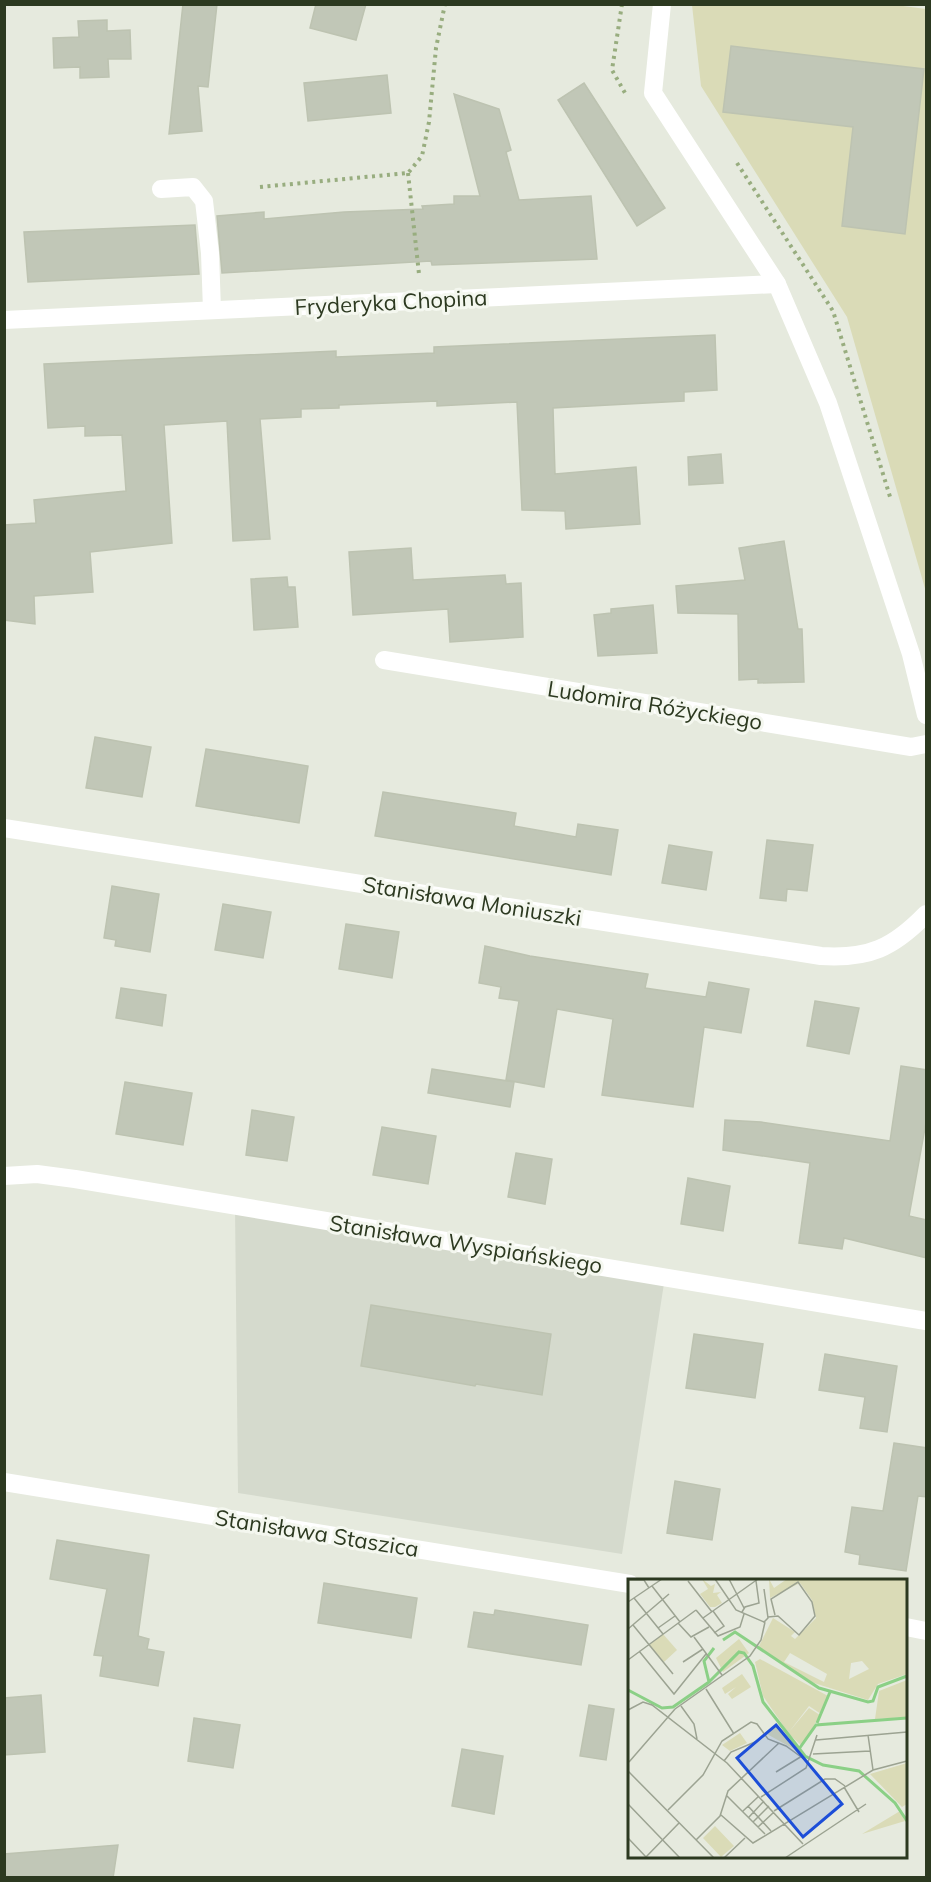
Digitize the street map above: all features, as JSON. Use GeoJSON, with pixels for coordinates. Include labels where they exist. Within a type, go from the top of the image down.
{"type":"FeatureCollection","features":[{"type":"Feature","properties":{"kind":"street"},"geometry":{"type":"LineString","coordinates":[[662,4],[653,93],[777,284],[828,403],[911,654],[927,715]]}},
{"type":"Feature","properties":{"kind":"street"},"geometry":{"type":"LineString","coordinates":[[161,189],[193,187],[204,201],[210,253],[212,310]]}},
{"type":"Feature","properties":{"kind":"street","name":"Fryderyka Chopina"},"geometry":{"type":"LineString","coordinates":[[4,320],[777,284]]}},
{"type":"Feature","properties":{"kind":"street","name":"Ludomira Różyckiego"},"geometry":{"type":"LineString","coordinates":[[384,660],[911,747],[927,744]]}},
{"type":"Feature","properties":{"kind":"street","name":"Stanisława Moniuszki"},"geometry":{"type":"LineString","coordinates":[[4,828],[17,828],[820,957],[846,958],[873,953],[911,930],[927,914]]}},
{"type":"Feature","properties":{"kind":"street","name":"Stanisława Wyspiańskiego"},"geometry":{"type":"LineString","coordinates":[[4,1176],[38,1174],[75,1179],[927,1321]]}},
{"type":"Feature","properties":{"kind":"street","name":"Stanisława Staszica"},"geometry":{"type":"LineString","coordinates":[[4,1482],[628,1584]]}},
{"type":"Feature","properties":{"kind":"street"},"geometry":{"type":"LineString","coordinates":[[907,1628],[927,1631]]}},
{"type":"Feature","properties":{"kind":"path"},"geometry":{"type":"LineString","coordinates":[[260,187],[408,173],[422,156],[429,122],[436,48],[445,4]]}},
{"type":"Feature","properties":{"kind":"path"},"geometry":{"type":"LineString","coordinates":[[622,4],[612,70],[630,101]]}},
{"type":"Feature","properties":{"kind":"path"},"geometry":{"type":"LineString","coordinates":[[408,173],[422,300]]}},
{"type":"Feature","properties":{"kind":"shaded area"},"geometry":{"type":"Polygon","coordinates":[[[235,1206],[665,1277],[622,1554],[238,1493],[235,1206]]]}},
{"type":"Feature","properties":{"kind":"green space"},"geometry":{"type":"Polygon","coordinates":[[[888,4],[926,9],[926,592],[847,317],[701,86],[692,5],[888,4]]]}},
{"type":"Feature","properties":{"kind":"building"},"geometry":{"type":"Polygon","coordinates":[[[183,4],[217,4],[208,87],[198,86],[202,131],[169,134],[183,4]]]}},
{"type":"Feature","properties":{"kind":"building"},"geometry":{"type":"Polygon","coordinates":[[[316,4],[366,4],[356,40],[310,28],[316,4]]]}},
{"type":"Feature","properties":{"kind":"building"},"geometry":{"type":"Polygon","coordinates":[[[107,20],[107,31],[130,30],[131,59],[108,59],[109,77],[80,78],[80,67],[54,68],[53,38],[79,37],[78,21],[107,20]]]}},
{"type":"Feature","properties":{"kind":"building"},"geometry":{"type":"Polygon","coordinates":[[[731,46],[924,69],[905,234],[842,226],[853,127],[723,112],[731,46]]]}},
{"type":"Feature","properties":{"kind":"building"},"geometry":{"type":"Polygon","coordinates":[[[387,75],[391,113],[308,121],[304,83],[387,75]]]}},
{"type":"Feature","properties":{"kind":"building"},"geometry":{"type":"Polygon","coordinates":[[[584,83],[665,208],[637,226],[558,100],[584,83]]]}},
{"type":"Feature","properties":{"kind":"building"},"geometry":{"type":"Polygon","coordinates":[[[454,94],[499,109],[511,150],[506,152],[519,200],[591,196],[597,259],[432,265],[431,261],[222,273],[217,216],[264,212],[264,219],[344,212],[423,209],[422,206],[454,204],[454,196],[480,196],[454,94]]]}},
{"type":"Feature","properties":{"kind":"building"},"geometry":{"type":"Polygon","coordinates":[[[195,225],[199,274],[28,282],[24,232],[195,225]]]}},
{"type":"Feature","properties":{"kind":"building"},"geometry":{"type":"Polygon","coordinates":[[[715,335],[717,390],[684,392],[684,401],[553,408],[555,474],[636,467],[640,524],[566,529],[565,511],[522,510],[517,402],[437,406],[437,401],[339,405],[339,408],[301,409],[301,417],[260,419],[270,539],[233,541],[227,421],[164,425],[172,543],[90,552],[93,592],[34,596],[35,624],[4,620],[4,525],[36,523],[34,500],[126,491],[122,435],[85,436],[85,426],[48,428],[44,364],[336,351],[336,357],[434,353],[434,347],[715,335]]]}},
{"type":"Feature","properties":{"kind":"building"},"geometry":{"type":"Polygon","coordinates":[[[721,454],[723,483],[689,485],[688,457],[721,454]]]}},
{"type":"Feature","properties":{"kind":"building"},"geometry":{"type":"Polygon","coordinates":[[[784,541],[798,629],[802,629],[804,682],[758,683],[758,679],[739,680],[738,614],[678,613],[676,586],[745,580],[739,548],[784,541]]]}},
{"type":"Feature","properties":{"kind":"building"},"geometry":{"type":"Polygon","coordinates":[[[411,548],[413,580],[505,575],[506,584],[521,583],[523,637],[450,642],[448,609],[353,615],[349,552],[411,548]]]}},
{"type":"Feature","properties":{"kind":"building"},"geometry":{"type":"Polygon","coordinates":[[[287,577],[288,587],[295,587],[298,627],[254,630],[251,579],[287,577]]]}},
{"type":"Feature","properties":{"kind":"building"},"geometry":{"type":"Polygon","coordinates":[[[653,605],[657,653],[598,656],[594,615],[611,613],[611,609],[653,605]]]}},
{"type":"Feature","properties":{"kind":"building"},"geometry":{"type":"Polygon","coordinates":[[[95,737],[151,747],[142,797],[86,788],[95,737]]]}},
{"type":"Feature","properties":{"kind":"building"},"geometry":{"type":"Polygon","coordinates":[[[206,749],[308,766],[299,823],[196,806],[206,749]]]}},
{"type":"Feature","properties":{"kind":"building"},"geometry":{"type":"Polygon","coordinates":[[[383,792],[516,813],[514,826],[576,837],[578,824],[618,830],[611,875],[375,836],[383,792]]]}},
{"type":"Feature","properties":{"kind":"building"},"geometry":{"type":"Polygon","coordinates":[[[767,840],[813,845],[807,891],[787,889],[786,901],[760,898],[767,840]]]}},
{"type":"Feature","properties":{"kind":"building"},"geometry":{"type":"Polygon","coordinates":[[[669,845],[712,852],[706,890],[662,883],[669,845]]]}},
{"type":"Feature","properties":{"kind":"building"},"geometry":{"type":"Polygon","coordinates":[[[112,886],[159,894],[150,952],[115,946],[116,940],[104,938],[112,886]]]}},
{"type":"Feature","properties":{"kind":"building"},"geometry":{"type":"Polygon","coordinates":[[[223,904],[271,912],[263,958],[215,950],[223,904]]]}},
{"type":"Feature","properties":{"kind":"building"},"geometry":{"type":"Polygon","coordinates":[[[346,924],[399,932],[392,978],[339,969],[346,924]]]}},
{"type":"Feature","properties":{"kind":"building"},"geometry":{"type":"Polygon","coordinates":[[[485,946],[530,956],[648,974],[645,988],[706,997],[709,982],[749,989],[741,1033],[704,1027],[693,1107],[602,1095],[613,1019],[557,1009],[544,1087],[506,1080],[519,1001],[499,998],[501,987],[479,983],[485,946]]]}},
{"type":"Feature","properties":{"kind":"building"},"geometry":{"type":"Polygon","coordinates":[[[121,988],[166,995],[162,1026],[116,1018],[121,988]]]}},
{"type":"Feature","properties":{"kind":"building"},"geometry":{"type":"Polygon","coordinates":[[[815,1001],[859,1008],[849,1054],[807,1046],[815,1001]]]}},
{"type":"Feature","properties":{"kind":"building"},"geometry":{"type":"Polygon","coordinates":[[[901,1066],[927,1070],[927,1117],[909,1216],[927,1220],[927,1258],[844,1238],[842,1249],[799,1243],[810,1163],[723,1150],[725,1120],[761,1122],[890,1141],[901,1066]]]}},
{"type":"Feature","properties":{"kind":"building"},"geometry":{"type":"Polygon","coordinates":[[[432,1069],[514,1082],[510,1107],[428,1093],[432,1069]]]}},
{"type":"Feature","properties":{"kind":"building"},"geometry":{"type":"Polygon","coordinates":[[[125,1082],[192,1093],[183,1145],[116,1134],[125,1082]]]}},
{"type":"Feature","properties":{"kind":"building"},"geometry":{"type":"Polygon","coordinates":[[[252,1110],[294,1117],[287,1161],[246,1155],[252,1110]]]}},
{"type":"Feature","properties":{"kind":"building"},"geometry":{"type":"Polygon","coordinates":[[[382,1127],[436,1136],[428,1184],[373,1175],[382,1127]]]}},
{"type":"Feature","properties":{"kind":"building"},"geometry":{"type":"Polygon","coordinates":[[[516,1153],[552,1159],[545,1204],[508,1197],[516,1153]]]}},
{"type":"Feature","properties":{"kind":"building"},"geometry":{"type":"Polygon","coordinates":[[[688,1178],[730,1186],[723,1231],[681,1224],[688,1178]]]}},
{"type":"Feature","properties":{"kind":"building"},"geometry":{"type":"Polygon","coordinates":[[[371,1305],[551,1334],[542,1395],[361,1366],[371,1305]]]}},
{"type":"Feature","properties":{"kind":"building"},"geometry":{"type":"Polygon","coordinates":[[[694,1334],[763,1344],[755,1398],[686,1388],[694,1334]]]}},
{"type":"Feature","properties":{"kind":"building"},"geometry":{"type":"Polygon","coordinates":[[[825,1354],[897,1366],[887,1432],[860,1428],[865,1397],[819,1390],[825,1354]]]}},
{"type":"Feature","properties":{"kind":"building"},"geometry":{"type":"Polygon","coordinates":[[[894,1443],[927,1448],[927,1497],[918,1496],[906,1571],[859,1564],[860,1555],[845,1552],[852,1507],[883,1511],[894,1443]]]}},
{"type":"Feature","properties":{"kind":"building"},"geometry":{"type":"Polygon","coordinates":[[[675,1481],[720,1489],[712,1540],[667,1533],[675,1481]]]}},
{"type":"Feature","properties":{"kind":"building"},"geometry":{"type":"Polygon","coordinates":[[[57,1540],[149,1555],[138,1636],[149,1639],[147,1649],[164,1652],[158,1686],[100,1676],[103,1656],[94,1655],[107,1589],[50,1579],[57,1540]]]}},
{"type":"Feature","properties":{"kind":"building"},"geometry":{"type":"Polygon","coordinates":[[[324,1583],[417,1598],[411,1638],[318,1623],[324,1583]]]}},
{"type":"Feature","properties":{"kind":"building"},"geometry":{"type":"Polygon","coordinates":[[[495,1610],[588,1625],[581,1665],[468,1647],[474,1612],[494,1615],[495,1610]]]}},
{"type":"Feature","properties":{"kind":"building"},"geometry":{"type":"Polygon","coordinates":[[[41,1695],[45,1752],[4,1755],[4,1698],[41,1695]]]}},
{"type":"Feature","properties":{"kind":"building"},"geometry":{"type":"Polygon","coordinates":[[[589,1705],[614,1709],[606,1760],[580,1756],[589,1705]]]}},
{"type":"Feature","properties":{"kind":"building"},"geometry":{"type":"Polygon","coordinates":[[[194,1718],[240,1725],[233,1768],[188,1761],[194,1718]]]}},
{"type":"Feature","properties":{"kind":"building"},"geometry":{"type":"Polygon","coordinates":[[[462,1749],[503,1756],[494,1814],[452,1806],[462,1749]]]}},
{"type":"Feature","properties":{"kind":"building"},"geometry":{"type":"Polygon","coordinates":[[[118,1845],[113,1878],[4,1878],[4,1854],[118,1845]]]}}]}
